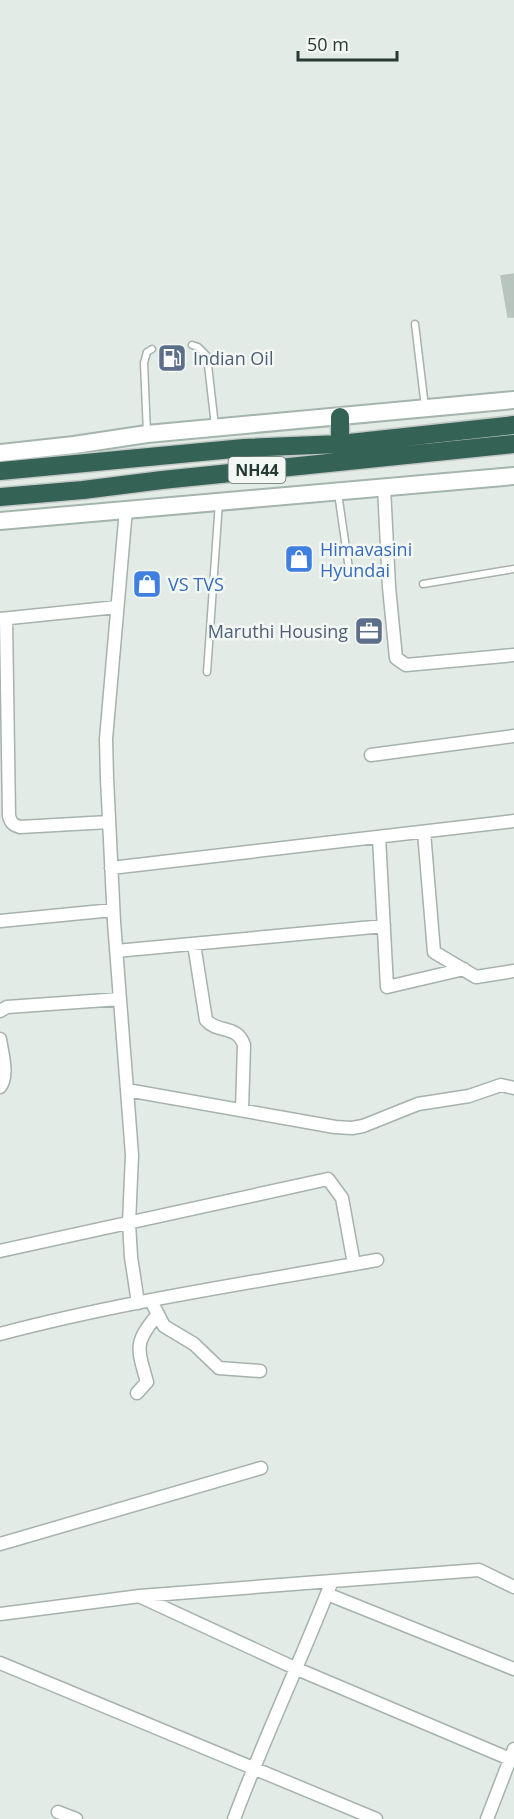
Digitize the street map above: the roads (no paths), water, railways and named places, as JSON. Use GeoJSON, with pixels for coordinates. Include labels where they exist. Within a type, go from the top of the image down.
{"type":"FeatureCollection","features":[{"type":"Feature","properties":{"kind":"highway"},"geometry":{"type":"LineString","coordinates":[[340,417],[340,444]]}},
{"type":"Feature","properties":{"kind":"highway","name":"NH44"},"geometry":{"type":"LineString","coordinates":[[0,471],[244,448],[340,444],[514,425]]}},
{"type":"Feature","properties":{"kind":"highway","name":"NH44"},"geometry":{"type":"LineString","coordinates":[[0,497],[514,444]]}},
{"type":"Feature","properties":{"kind":"street"},"geometry":{"type":"LineString","coordinates":[[0,453],[147,434],[514,399]]}},
{"type":"Feature","properties":{"kind":"street"},"geometry":{"type":"LineString","coordinates":[[0,520],[514,476]]}},
{"type":"Feature","properties":{"kind":"street"},"geometry":{"type":"LineString","coordinates":[[384,487],[389,587],[396,658],[406,665],[514,655]]}},
{"type":"Feature","properties":{"kind":"street"},"geometry":{"type":"LineString","coordinates":[[126,509],[106,739],[113,910],[132,1155],[129,1222],[131,1257],[145,1302],[158,1314],[164,1326],[194,1344],[219,1368],[260,1371]]}},
{"type":"Feature","properties":{"kind":"street"},"geometry":{"type":"LineString","coordinates":[[109,822],[20,827],[11,822],[3,619],[117,607]]}},
{"type":"Feature","properties":{"kind":"street"},"geometry":{"type":"LineString","coordinates":[[371,755],[514,736]]}},
{"type":"Feature","properties":{"kind":"street"},"geometry":{"type":"LineString","coordinates":[[111,868],[514,821]]}},
{"type":"Feature","properties":{"kind":"street"},"geometry":{"type":"LineString","coordinates":[[424,832],[434,952],[476,976],[514,971]]}},
{"type":"Feature","properties":{"kind":"street"},"geometry":{"type":"LineString","coordinates":[[380,837],[387,987],[464,969]]}},
{"type":"Feature","properties":{"kind":"street"},"geometry":{"type":"LineString","coordinates":[[0,921],[113,910]]}},
{"type":"Feature","properties":{"kind":"street"},"geometry":{"type":"LineString","coordinates":[[116,951],[384,926]]}},
{"type":"Feature","properties":{"kind":"street"},"geometry":{"type":"LineString","coordinates":[[194,944],[207,1020],[214,1026],[237,1033],[243,1040],[242,1110]]}},
{"type":"Feature","properties":{"kind":"street"},"geometry":{"type":"LineString","coordinates":[[0,1011],[7,1007],[120,999]]}},
{"type":"Feature","properties":{"kind":"street"},"geometry":{"type":"LineString","coordinates":[[0,1039],[4,1073],[4,1081],[0,1087]]}},
{"type":"Feature","properties":{"kind":"street"},"geometry":{"type":"LineString","coordinates":[[127,1090],[335,1127],[352,1128],[363,1126],[418,1104],[469,1096],[501,1085],[514,1088]]}},
{"type":"Feature","properties":{"kind":"street"},"geometry":{"type":"LineString","coordinates":[[0,1251],[328,1179],[342,1198],[354,1264]]}},
{"type":"Feature","properties":{"kind":"street"},"geometry":{"type":"LineString","coordinates":[[0,1334],[36,1324],[145,1302],[377,1260]]}},
{"type":"Feature","properties":{"kind":"street"},"geometry":{"type":"LineString","coordinates":[[137,1393],[147,1382],[139,1352],[143,1333],[158,1314]]}},
{"type":"Feature","properties":{"kind":"street"},"geometry":{"type":"LineString","coordinates":[[0,1544],[261,1468]]}},
{"type":"Feature","properties":{"kind":"street"},"geometry":{"type":"LineString","coordinates":[[0,1614],[140,1596],[479,1570],[514,1587]]}},
{"type":"Feature","properties":{"kind":"street"},"geometry":{"type":"LineString","coordinates":[[234,1819],[253,1768],[297,1669],[332,1581]]}},
{"type":"Feature","properties":{"kind":"street"},"geometry":{"type":"LineString","coordinates":[[327,1594],[514,1669]]}},
{"type":"Feature","properties":{"kind":"street"},"geometry":{"type":"LineString","coordinates":[[140,1596],[297,1669],[512,1754],[487,1819]]}},
{"type":"Feature","properties":{"kind":"street"},"geometry":{"type":"LineString","coordinates":[[0,1663],[376,1819]]}},
{"type":"Feature","properties":{"kind":"street"},"geometry":{"type":"LineString","coordinates":[[58,1812],[76,1819]]}},
{"type":"Feature","properties":{"kind":"lane"},"geometry":{"type":"LineString","coordinates":[[416,324],[426,408]]}},
{"type":"Feature","properties":{"kind":"lane"},"geometry":{"type":"LineString","coordinates":[[192,345],[198,347],[207,356],[215,427]]}},
{"type":"Feature","properties":{"kind":"lane"},"geometry":{"type":"LineString","coordinates":[[147,434],[144,363],[147,352],[152,349]]}},
{"type":"Feature","properties":{"kind":"lane"},"geometry":{"type":"LineString","coordinates":[[338,492],[349,569]]}},
{"type":"Feature","properties":{"kind":"lane"},"geometry":{"type":"LineString","coordinates":[[207,672],[219,501]]}},
{"type":"Feature","properties":{"kind":"lane"},"geometry":{"type":"LineString","coordinates":[[423,584],[514,569]]}},
{"type":"Feature","properties":{"kind":"place","name":"Indian Oil"},"geometry":{"type":"Point","coordinates":[172,358]}},
{"type":"Feature","properties":{"kind":"place","name":"Himavasini Hyundai"},"geometry":{"type":"Point","coordinates":[299,559]}},
{"type":"Feature","properties":{"kind":"place","name":"VS TVS"},"geometry":{"type":"Point","coordinates":[147,584]}},
{"type":"Feature","properties":{"kind":"place","name":"Maruthi Housing"},"geometry":{"type":"Point","coordinates":[369,631]}}]}
